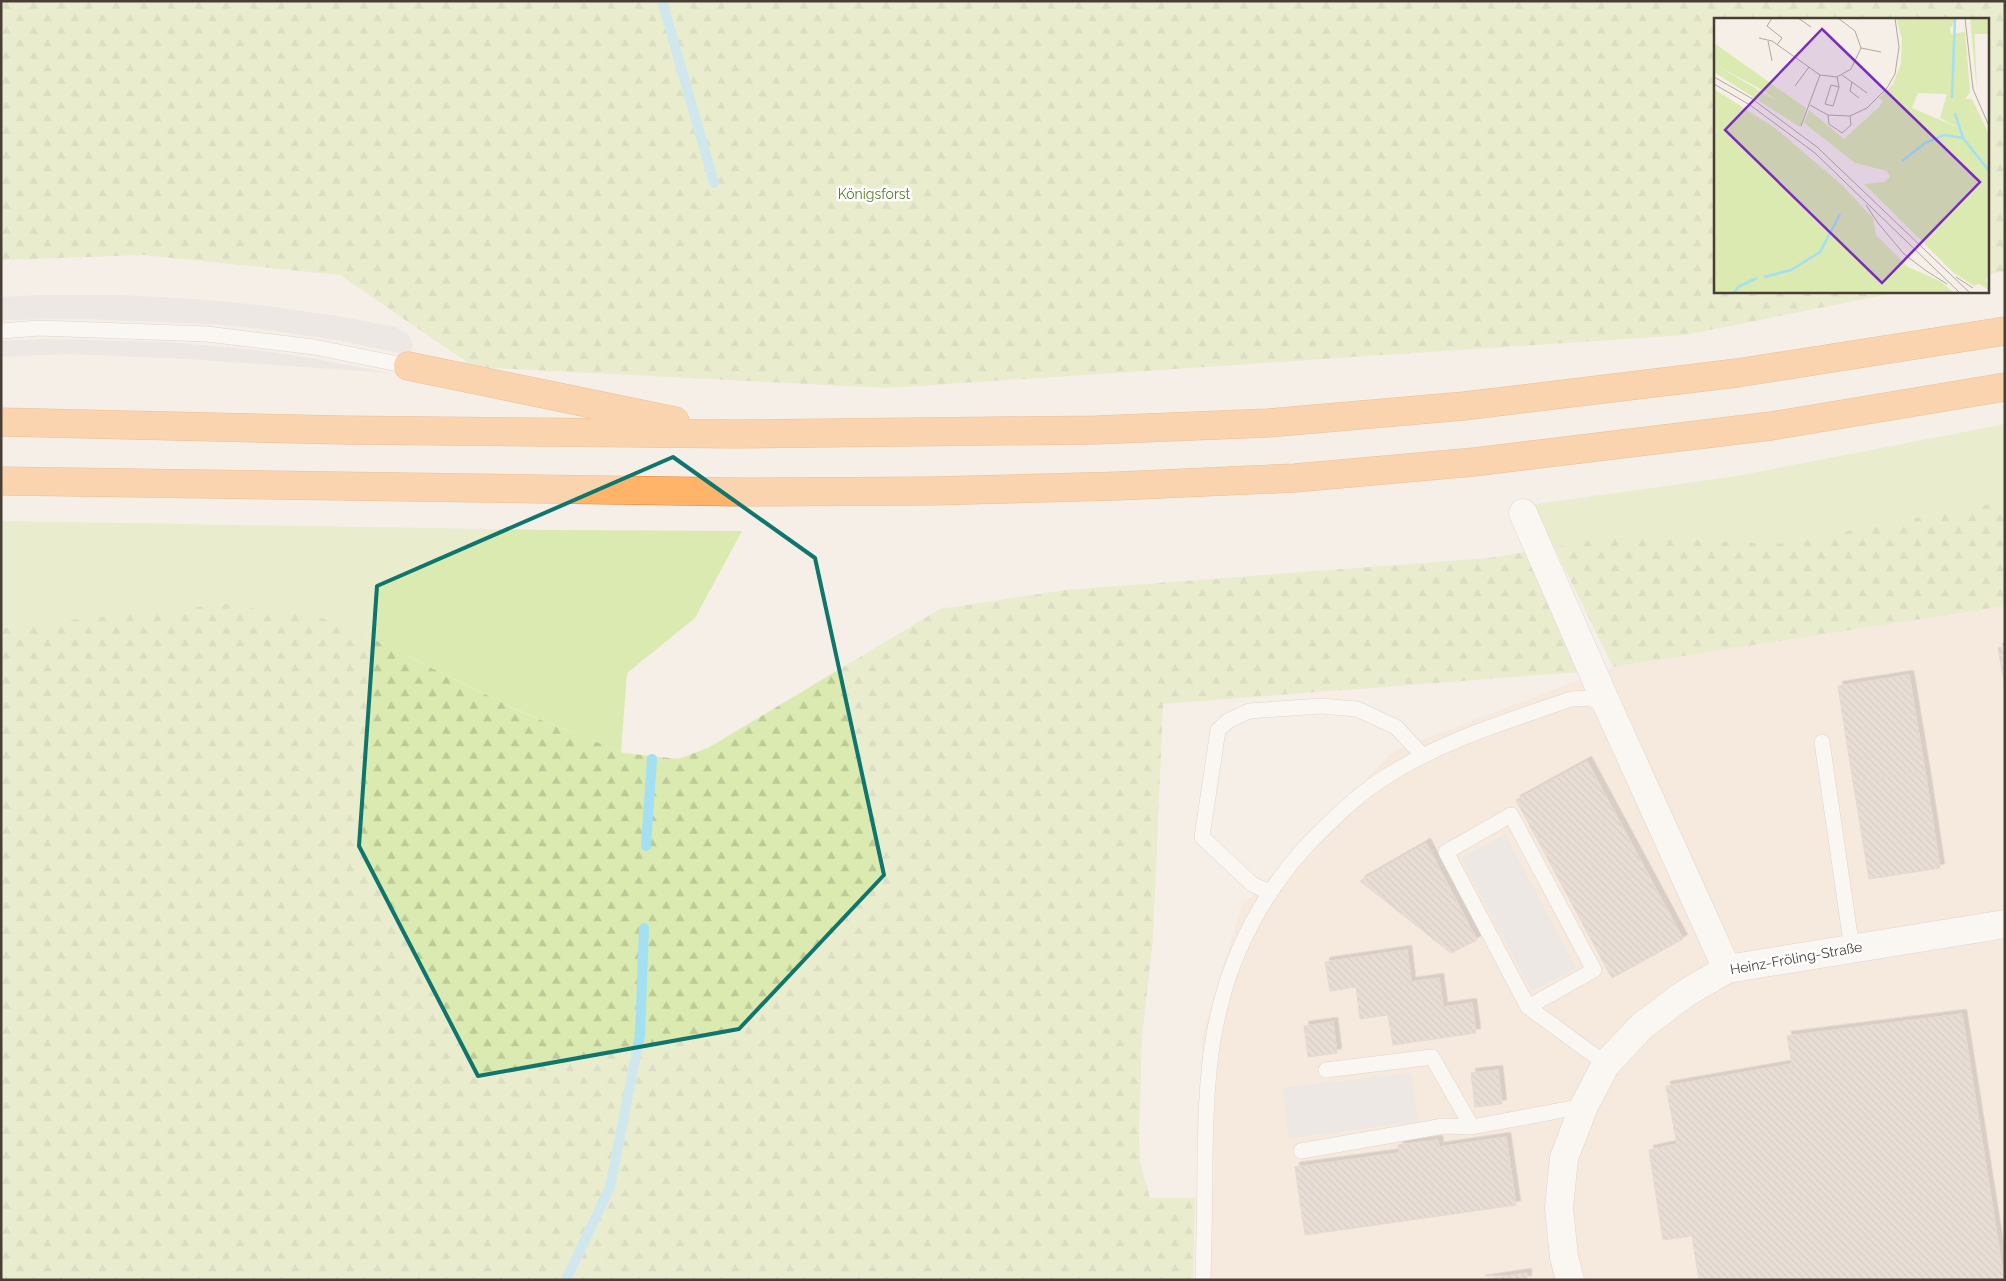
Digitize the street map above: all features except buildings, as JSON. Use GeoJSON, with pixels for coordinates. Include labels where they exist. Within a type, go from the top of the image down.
{"type":"FeatureCollection","features":[{"type":"Feature","properties":{"kind":"highway"},"geometry":{"type":"LineString","coordinates":[[1,422],[341,430],[735,434],[1096,430],[1278,422],[1464,406],[1737,373],[2005,331]]}},
{"type":"Feature","properties":{"kind":"highway"},"geometry":{"type":"LineString","coordinates":[[408,366],[735,434]]}},
{"type":"Feature","properties":{"kind":"highway"},"geometry":{"type":"LineString","coordinates":[[1,481],[742,492],[933,491],[1276,479],[1474,462],[1771,426],[2005,387]]}},
{"type":"Feature","properties":{"kind":"street"},"geometry":{"type":"LineString","coordinates":[[1523,513],[1609,709],[1727,969]]}},
{"type":"Feature","properties":{"kind":"street","name":"Heinz-Fröling-Straße"},"geometry":{"type":"LineString","coordinates":[[1570,1280],[1564,1257],[1559,1208],[1564,1158],[1584,1106],[1606,1064],[1642,1026],[1686,993],[1727,969],[2005,924]]}},
{"type":"Feature","properties":{"kind":"lane"},"geometry":{"type":"LineString","coordinates":[[1,331],[39,328],[207,334],[314,347],[408,366]]}},
{"type":"Feature","properties":{"kind":"lane"},"geometry":{"type":"LineString","coordinates":[[1204,1280],[1206,1110],[1210,1056],[1218,1014],[1232,966],[1269,892],[1309,842],[1353,800],[1386,776],[1423,756],[1472,734],[1571,698],[1591,698],[1609,709]]}},
{"type":"Feature","properties":{"kind":"lane"},"geometry":{"type":"LineString","coordinates":[[1269,892],[1252,884],[1202,837],[1218,730],[1228,721],[1249,711],[1320,706],[1357,709],[1396,727],[1423,756]]}},
{"type":"Feature","properties":{"kind":"lane"},"geometry":{"type":"LineString","coordinates":[[1822,742],[1852,949]]}},
{"type":"Feature","properties":{"kind":"lane"},"geometry":{"type":"LineString","coordinates":[[1528,1007],[1594,970],[1511,815],[1446,852],[1528,1007],[1606,1064]]}},
{"type":"Feature","properties":{"kind":"lane"},"geometry":{"type":"LineString","coordinates":[[1326,1070],[1432,1057],[1472,1127]]}},
{"type":"Feature","properties":{"kind":"lane"},"geometry":{"type":"LineString","coordinates":[[1301,1151],[1444,1126],[1472,1127],[1584,1106]]}},
{"type":"Feature","properties":{"kind":"highlighted area"},"geometry":{"type":"Polygon","coordinates":[[[673,457],[815,558],[884,875],[739,1029],[478,1076],[359,846],[377,586],[673,457]]]}},
{"type":"Feature","properties":{"kind":"shaded area"},"geometry":{"type":"Polygon","coordinates":[[[120,295],[260,305],[337,316],[395,327],[407,333],[413,345],[410,355],[342,341],[214,324],[83,319],[1,320],[1,297],[120,295]]]}},
{"type":"Feature","properties":{"kind":"shaded area"},"geometry":{"type":"Polygon","coordinates":[[[47,339],[168,342],[257,350],[390,373],[188,359],[68,354],[1,357],[1,341],[47,339]]]}},
{"type":"Feature","properties":{"kind":"shaded area"},"geometry":{"type":"Polygon","coordinates":[[[2005,606],[2005,1280],[1201,1280],[1202,1036],[1242,906],[1394,751],[1613,667],[2005,606]]]}},
{"type":"Feature","properties":{"kind":"shaded area"},"geometry":{"type":"Polygon","coordinates":[[[1505,834],[1576,968],[1532,991],[1461,858],[1505,834]]]}},
{"type":"Feature","properties":{"kind":"shaded area"},"geometry":{"type":"Polygon","coordinates":[[[1412,1073],[1418,1122],[1289,1138],[1283,1088],[1412,1073]]]}},
{"type":"Feature","properties":{"kind":"green space","name":"Königsforst"},"geometry":{"type":"Polygon","coordinates":[[[1,1],[2005,1],[2005,271],[1988,275],[1988,18],[1714,18],[1714,292],[1899,292],[1685,335],[887,388],[474,367],[340,275],[143,255],[1,260],[1,1]]]}},
{"type":"Feature","properties":{"kind":"green space"},"geometry":{"type":"Polygon","coordinates":[[[2005,424],[2005,501],[1778,544],[1614,536],[1554,547],[1530,505],[1737,476],[2005,424]]]}},
{"type":"Feature","properties":{"kind":"green space"},"geometry":{"type":"Polygon","coordinates":[[[2005,501],[2005,606],[1613,667],[1554,547],[1614,536],[1778,544],[2005,501]]]}},
{"type":"Feature","properties":{"kind":"green space"},"geometry":{"type":"Polygon","coordinates":[[[1,521],[550,530],[742,531],[695,618],[627,673],[621,752],[522,712],[334,620],[226,604],[1,627],[1,521]]]}},
{"type":"Feature","properties":{"kind":"green space"},"geometry":{"type":"Polygon","coordinates":[[[1526,552],[1578,672],[1163,704],[1153,939],[1142,1036],[1140,1161],[1150,1198],[1195,1198],[1193,1280],[1,1280],[1,627],[226,604],[334,620],[521,712],[624,753],[678,759],[708,748],[940,609],[1065,590],[1490,558],[1526,552]]]}},
{"type":"Feature","properties":{"kind":"waterway"},"geometry":{"type":"LineString","coordinates":[[662,1],[714,183]]}},
{"type":"Feature","properties":{"kind":"waterway"},"geometry":{"type":"LineString","coordinates":[[646,846],[652,759]]}},
{"type":"Feature","properties":{"kind":"waterway"},"geometry":{"type":"LineString","coordinates":[[566,1280],[610,1187],[640,1035],[644,928]]}}]}
